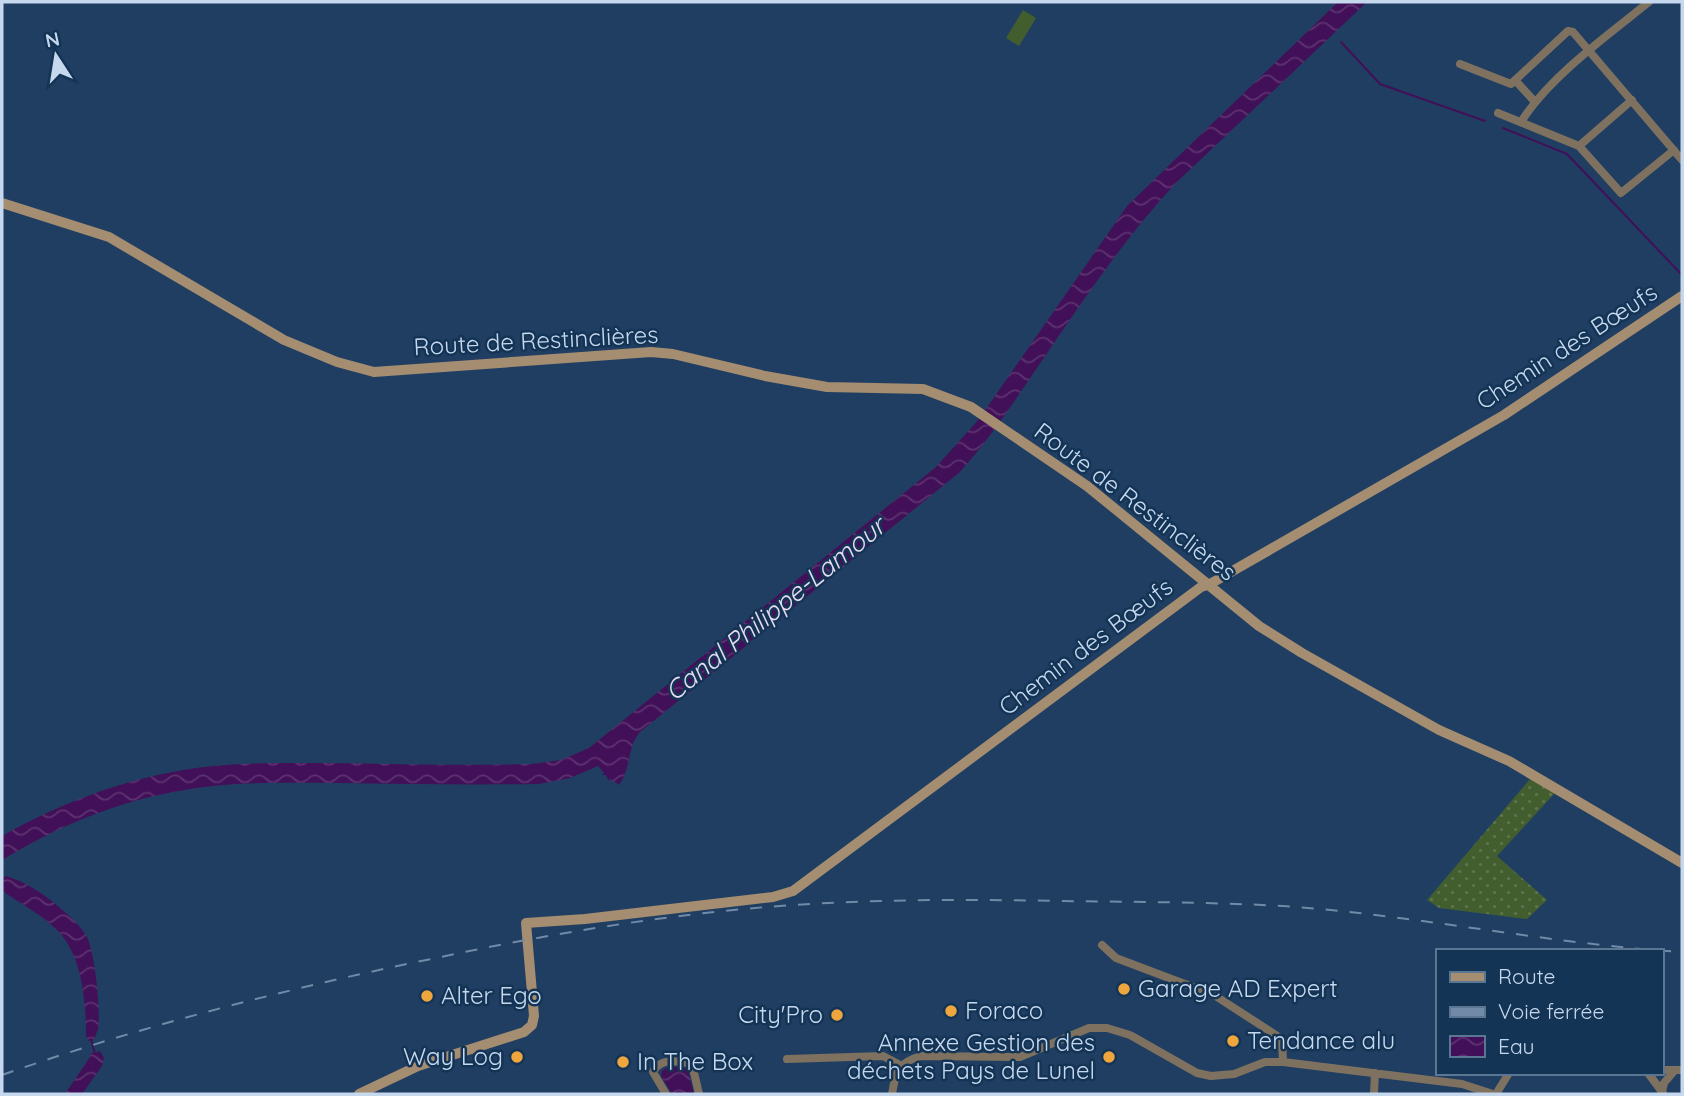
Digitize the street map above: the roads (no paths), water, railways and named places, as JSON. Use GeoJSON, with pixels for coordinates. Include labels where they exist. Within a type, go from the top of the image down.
{"type":"FeatureCollection","features":[{"type":"Feature","properties":{"kind":"street"},"geometry":{"type":"LineString","coordinates":[[1521,122],[1535,102],[1589,51],[1649,2]]}},
{"type":"Feature","properties":{"kind":"street"},"geometry":{"type":"LineString","coordinates":[[1460,64],[1511,84],[1567,32],[1573,32],[1682,160]]}},
{"type":"Feature","properties":{"kind":"street"},"geometry":{"type":"LineString","coordinates":[[1515,80],[1535,102]]}},
{"type":"Feature","properties":{"kind":"street"},"geometry":{"type":"LineString","coordinates":[[1579,146],[1632,100]]}},
{"type":"Feature","properties":{"kind":"street"},"geometry":{"type":"LineString","coordinates":[[1498,114],[1579,146],[1621,194],[1674,150]]}},
{"type":"Feature","properties":{"kind":"street","name":"Route de Restinclières"},"geometry":{"type":"LineString","coordinates":[[2,203],[109,237],[284,340],[337,362],[374,372],[650,352],[673,354],[765,376],[827,387],[923,389],[946,396],[977,412],[1087,486],[1259,626],[1439,730],[1509,761],[1682,863]]}},
{"type":"Feature","properties":{"kind":"street","name":"Chemin des Bœufs"},"geometry":{"type":"LineString","coordinates":[[359,1094],[418,1066],[524,1032],[532,1025],[534,1016],[526,923],[585,919],[773,897],[793,891],[1201,587],[1504,415],[1682,296]]}},
{"type":"Feature","properties":{"kind":"street"},"geometry":{"type":"LineString","coordinates":[[1102,945],[1116,958],[1214,995],[1282,1039],[1283,1062]]}},
{"type":"Feature","properties":{"kind":"street"},"geometry":{"type":"LineString","coordinates":[[892,1094],[896,1071],[907,1060],[921,1056],[1020,1057],[1089,1028],[1107,1028],[1130,1035],[1197,1073],[1211,1076],[1234,1074],[1265,1062],[1283,1062],[1462,1084],[1494,1094],[1508,1075]]}},
{"type":"Feature","properties":{"kind":"street"},"geometry":{"type":"LineString","coordinates":[[787,1059],[883,1056],[902,1066]]}},
{"type":"Feature","properties":{"kind":"street"},"geometry":{"type":"LineString","coordinates":[[666,1094],[653,1072],[656,1066],[664,1062],[692,1064],[699,1094]]}},
{"type":"Feature","properties":{"kind":"street"},"geometry":{"type":"LineString","coordinates":[[1663,1093],[1664,1083],[1679,1070]]}},
{"type":"Feature","properties":{"kind":"street"},"geometry":{"type":"LineString","coordinates":[[1374,1094],[1375,1073]]}},
{"type":"Feature","properties":{"kind":"street"},"geometry":{"type":"LineString","coordinates":[[1650,1075],[1663,1093]]}},
{"type":"Feature","properties":{"kind":"water","name":"Canal Philippe-Lamour"},"geometry":{"type":"Polygon","coordinates":[[[1338,2],[1367,2],[1158,203],[1105,270],[1001,420],[960,472],[640,732],[619,785],[602,775],[604,773],[598,766],[570,778],[539,784],[277,783],[199,788],[155,796],[87,817],[2,860],[2,836],[72,802],[120,785],[170,772],[263,763],[532,764],[561,760],[589,748],[936,467],[979,419],[1127,206],[1338,2]]]}},
{"type":"Feature","properties":{"kind":"water"},"geometry":{"type":"Polygon","coordinates":[[[5,876],[24,883],[48,898],[72,918],[87,937],[93,956],[98,996],[99,1021],[95,1039],[88,1041],[86,1036],[81,978],[71,950],[55,928],[5,893],[2,880],[5,876]]]}},
{"type":"Feature","properties":{"kind":"water"},"geometry":{"type":"Polygon","coordinates":[[[100,1051],[104,1058],[102,1066],[82,1094],[65,1094],[90,1054],[100,1051]]]}},
{"type":"Feature","properties":{"kind":"water"},"geometry":{"type":"Polygon","coordinates":[[[668,1067],[683,1067],[688,1070],[694,1094],[672,1094],[661,1076],[662,1071],[668,1067]]]}},
{"type":"Feature","properties":{"kind":"waterway"},"geometry":{"type":"LineString","coordinates":[[1341,42],[1380,84],[1485,121]]}},
{"type":"Feature","properties":{"kind":"waterway"},"geometry":{"type":"LineString","coordinates":[[1503,128],[1567,154],[1682,275]]}},
{"type":"Feature","properties":{"kind":"waterway"},"geometry":{"type":"LineString","coordinates":[[91,1039],[95,1054]]}},
{"type":"Feature","properties":{"kind":"railway"},"geometry":{"type":"LineString","coordinates":[[2,1075],[161,1025],[376,971],[508,943],[586,930],[704,913],[783,906],[902,900],[1283,906],[1644,949]]}},
{"type":"Feature","properties":{"kind":"railway"},"geometry":{"type":"LineString","coordinates":[[1663,950],[1682,952]]}},
{"type":"Feature","properties":{"kind":"place","name":"Garage AD Expert"},"geometry":{"type":"Point","coordinates":[1124,989]}},
{"type":"Feature","properties":{"kind":"place","name":"Alter Ego"},"geometry":{"type":"Point","coordinates":[427,996]}},
{"type":"Feature","properties":{"kind":"place","name":"Foraco"},"geometry":{"type":"Point","coordinates":[951,1011]}},
{"type":"Feature","properties":{"kind":"place","name":"City'Pro"},"geometry":{"type":"Point","coordinates":[837,1015]}},
{"type":"Feature","properties":{"kind":"place","name":"Tendance alu"},"geometry":{"type":"Point","coordinates":[1233,1041]}},
{"type":"Feature","properties":{"kind":"place","name":"Way Log"},"geometry":{"type":"Point","coordinates":[517,1057]}},
{"type":"Feature","properties":{"kind":"place","name":"Annexe Gestion des déchets Pays de Lunel"},"geometry":{"type":"Point","coordinates":[1109,1057]}},
{"type":"Feature","properties":{"kind":"place","name":"In The Box"},"geometry":{"type":"Point","coordinates":[623,1062]}}]}
